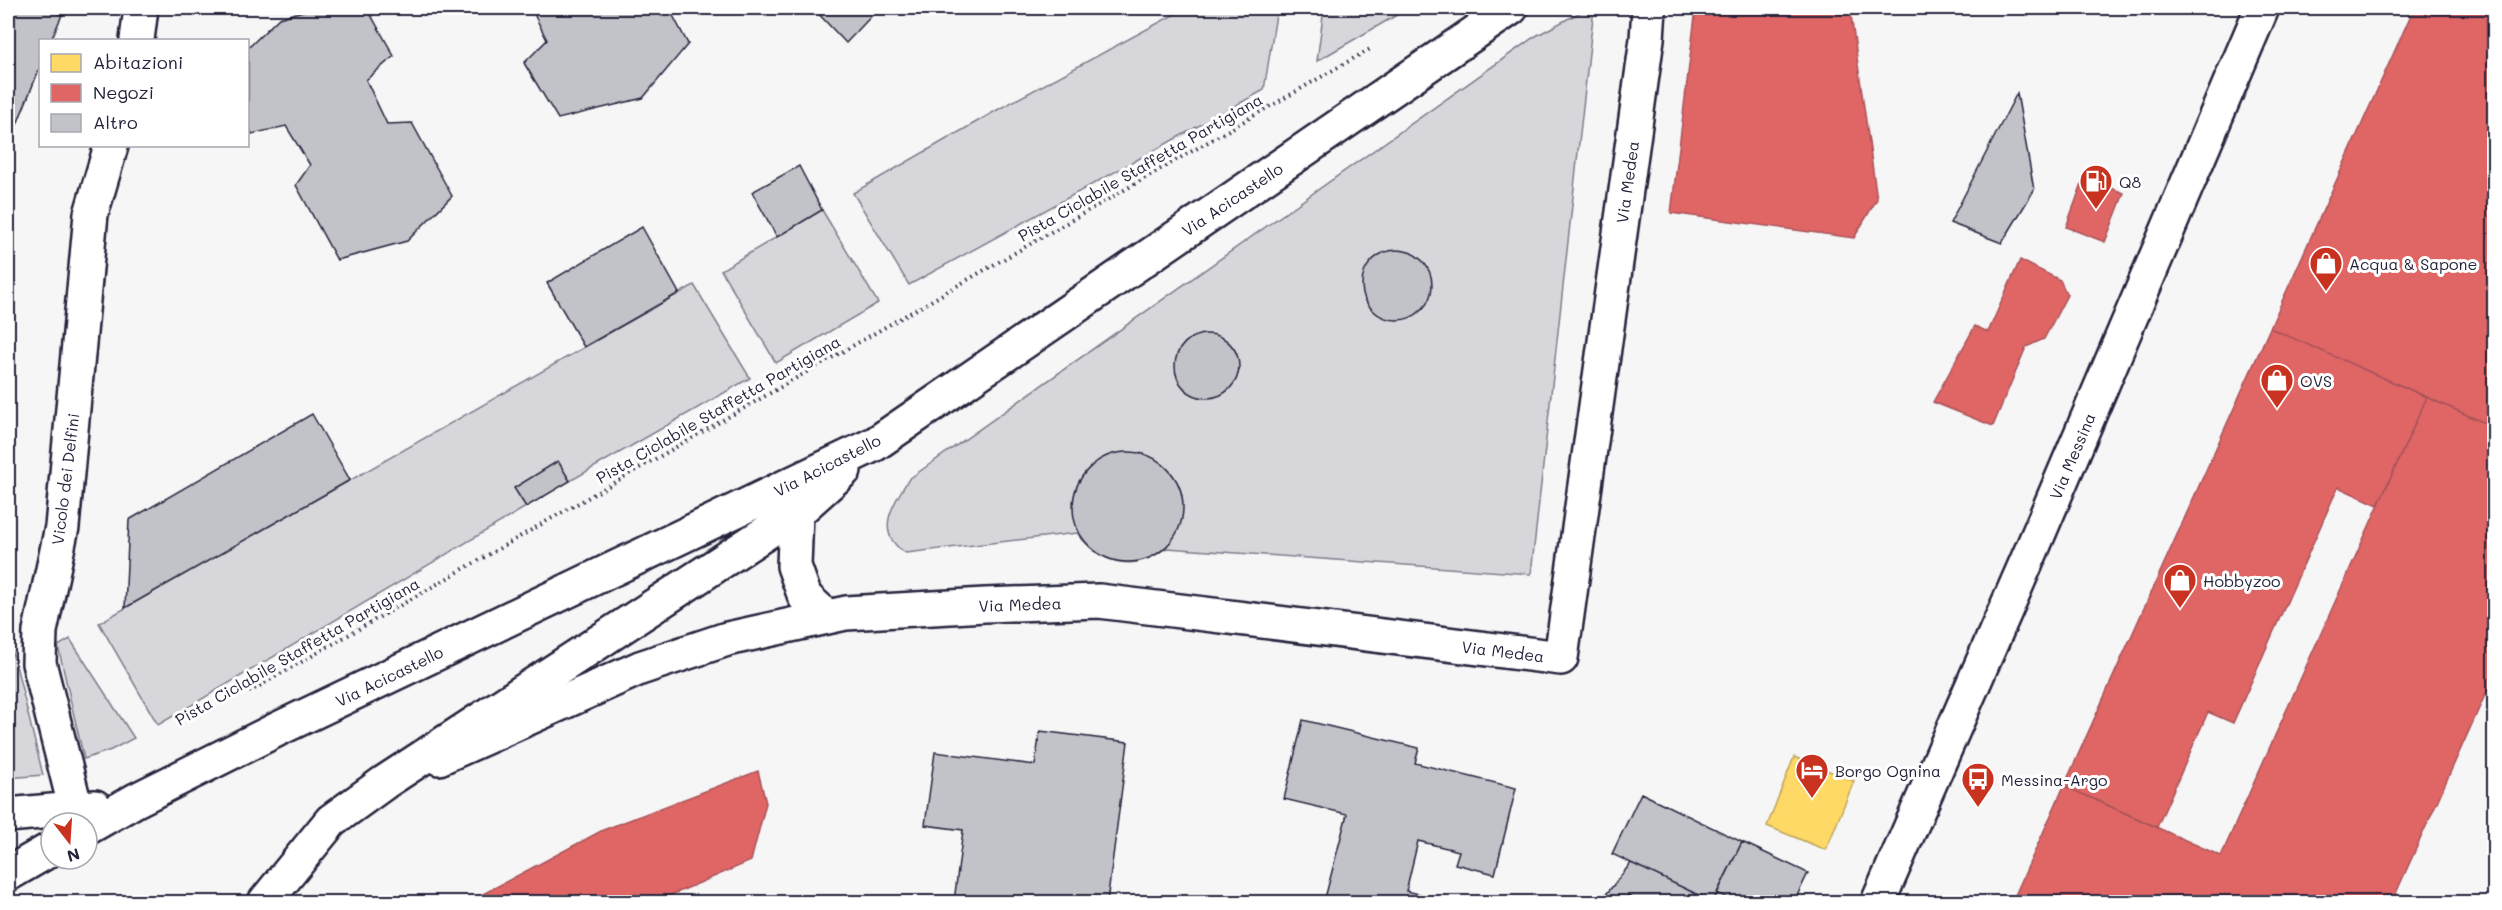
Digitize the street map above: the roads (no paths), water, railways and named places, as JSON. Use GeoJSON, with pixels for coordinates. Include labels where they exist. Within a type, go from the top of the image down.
{"type":"FeatureCollection","features":[{"type":"Feature","properties":{"kind":"main road"},"geometry":{"type":"LineString","coordinates":[[137,39],[141,8]]}},
{"type":"Feature","properties":{"kind":"main road","name":"Via Acicastello"},"geometry":{"type":"LineString","coordinates":[[99,813],[136,800],[874,444],[1511,8]]}},
{"type":"Feature","properties":{"kind":"main road","name":"Via Medea"},"geometry":{"type":"LineString","coordinates":[[827,617],[846,613],[1099,601],[1561,658],[1646,51],[1649,8]]}},
{"type":"Feature","properties":{"kind":"main road","name":"Via Messina"},"geometry":{"type":"LineString","coordinates":[[1878,903],[2033,547],[2262,8]]}},
{"type":"Feature","properties":{"kind":"main road","name":"Vicolo dei Delfini"},"geometry":{"type":"LineString","coordinates":[[79,811],[39,663],[40,631],[62,527],[91,214],[111,147]]}},
{"type":"Feature","properties":{"kind":"main road"},"geometry":{"type":"LineString","coordinates":[[265,903],[331,821],[385,782],[796,513],[874,444]]}},
{"type":"Feature","properties":{"kind":"main road"},"geometry":{"type":"LineString","coordinates":[[796,513],[794,566],[805,597],[827,617]]}},
{"type":"Feature","properties":{"kind":"main road"},"geometry":{"type":"LineString","coordinates":[[385,782],[640,668],[727,639],[827,617]]}},
{"type":"Feature","properties":{"kind":"main road"},"geometry":{"type":"LineString","coordinates":[[8,815],[39,817]]}},
{"type":"Feature","properties":{"kind":"main road"},"geometry":{"type":"LineString","coordinates":[[8,873],[39,856]]}},
{"type":"Feature","properties":{"kind":"place","name":"Q8"},"geometry":{"type":"Point","coordinates":[2096,210]}},
{"type":"Feature","properties":{"kind":"place","name":"Acqua & Sapone"},"geometry":{"type":"Point","coordinates":[2326,292]}},
{"type":"Feature","properties":{"kind":"place","name":"OVS"},"geometry":{"type":"Point","coordinates":[2277,409]}},
{"type":"Feature","properties":{"kind":"place","name":"Hobbyzoo"},"geometry":{"type":"Point","coordinates":[2180,609]}},
{"type":"Feature","properties":{"kind":"place","name":"Borgo Ognina"},"geometry":{"type":"Point","coordinates":[1812,799]}},
{"type":"Feature","properties":{"kind":"place","name":"Messina-Argo"},"geometry":{"type":"Point","coordinates":[1978,808]}}]}
